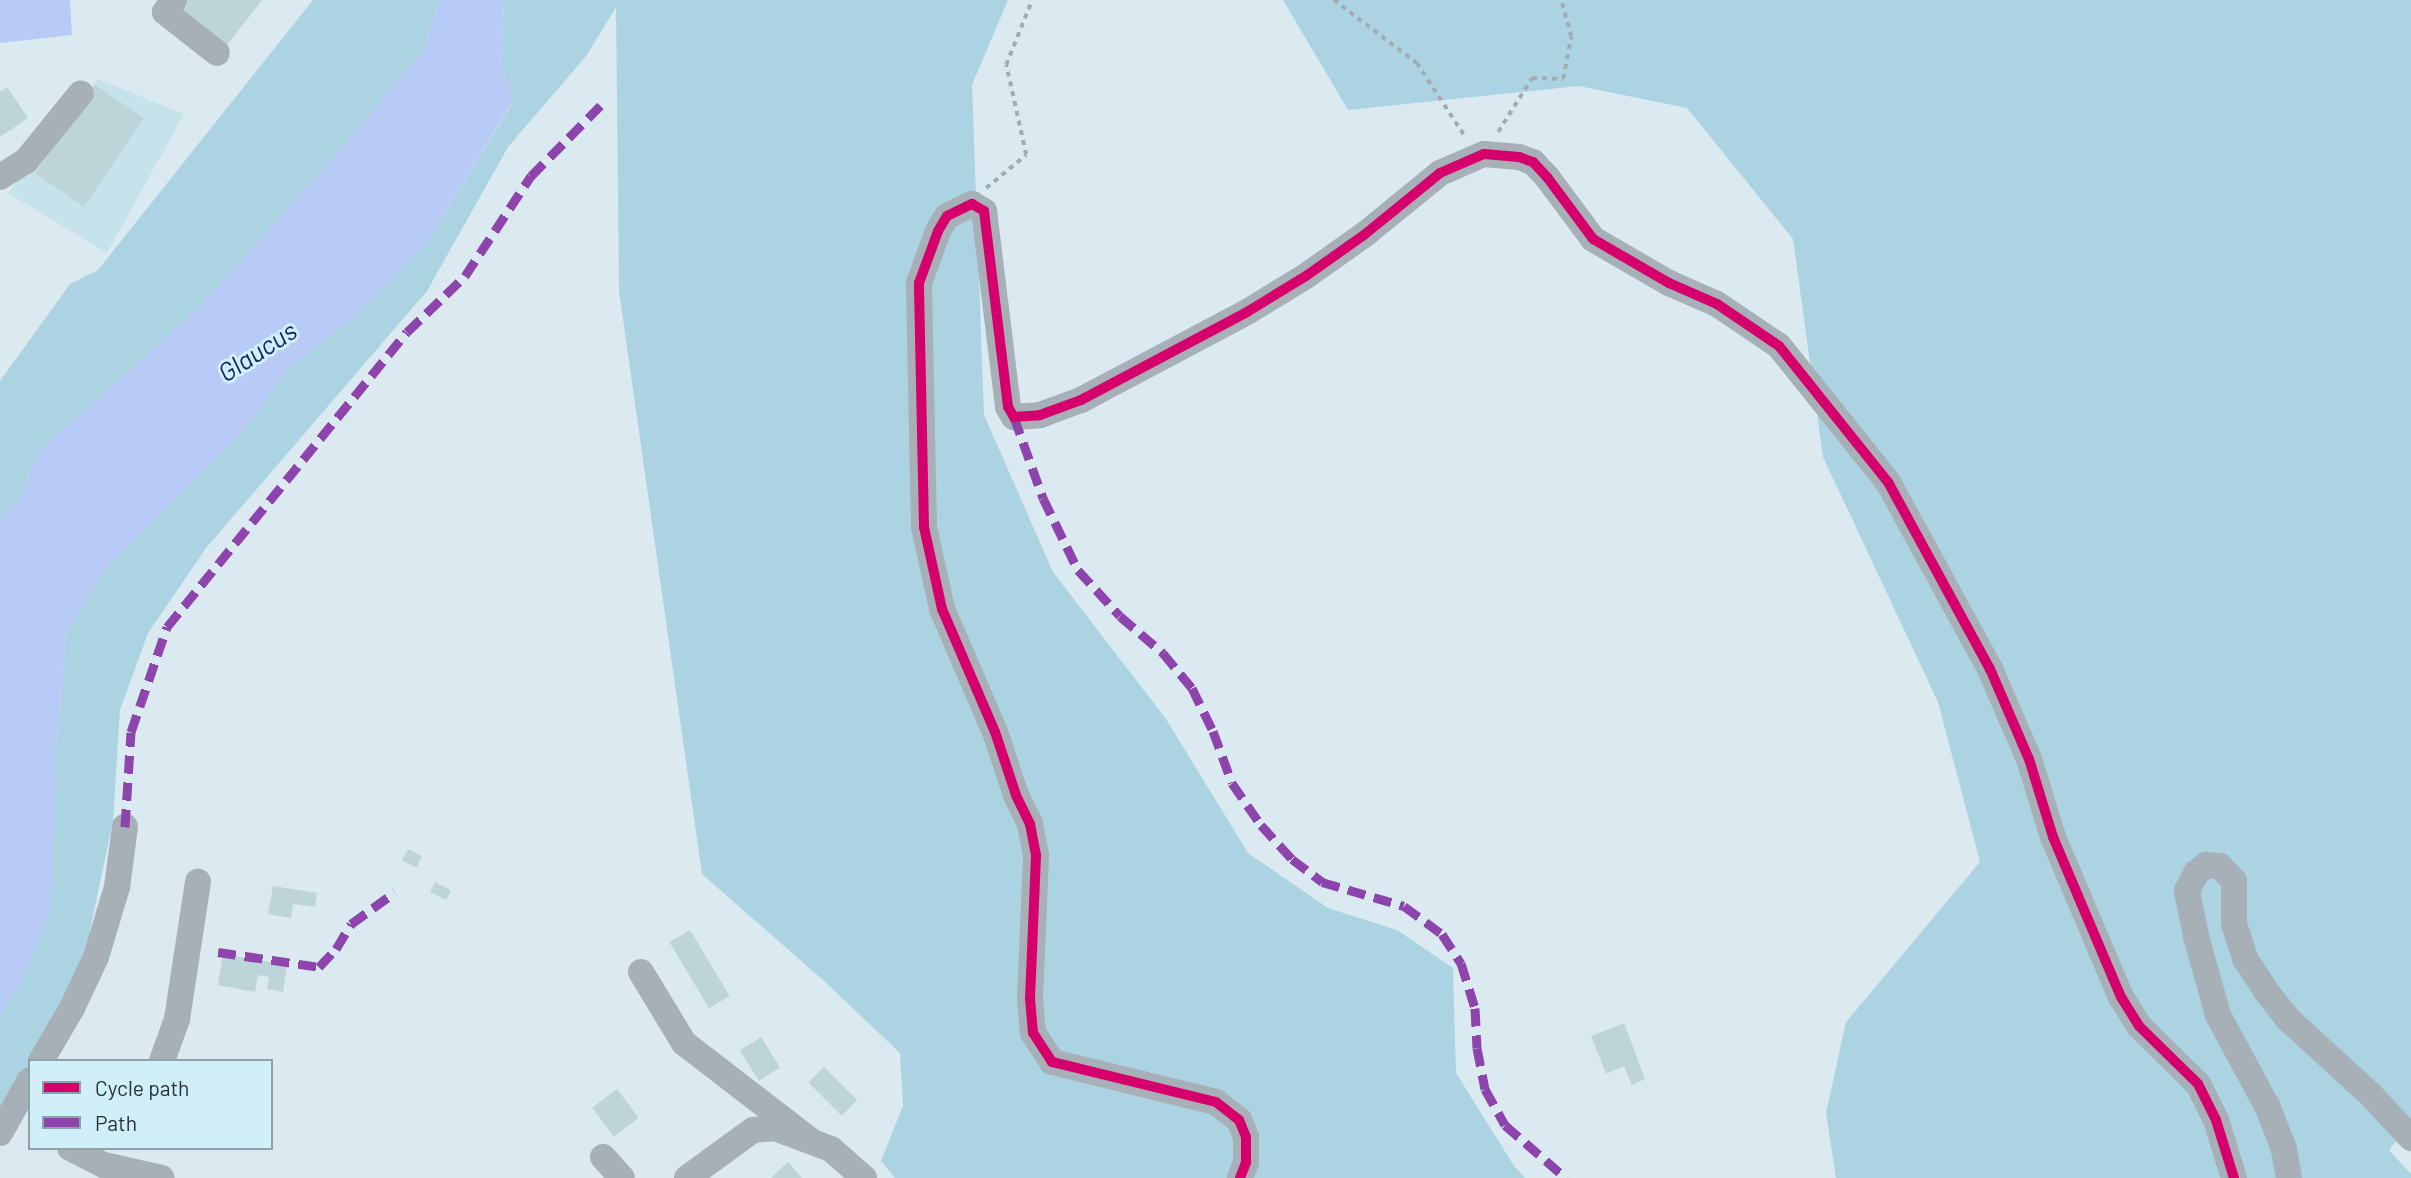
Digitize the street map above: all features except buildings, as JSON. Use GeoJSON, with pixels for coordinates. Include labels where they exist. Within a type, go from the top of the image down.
{"type":"FeatureCollection","features":[{"type":"Feature","properties":{"kind":"street"},"geometry":{"type":"LineString","coordinates":[[174,0],[165,12],[217,53]]}},
{"type":"Feature","properties":{"kind":"street"},"geometry":{"type":"LineString","coordinates":[[0,177],[26,161],[81,93]]}},
{"type":"Feature","properties":{"kind":"street"},"geometry":{"type":"LineString","coordinates":[[1240,1178],[1246,1161],[1246,1137],[1239,1120],[1216,1102],[1052,1062],[1032,1033],[1030,999],[1036,855],[1030,824],[1016,795],[995,732],[942,609],[924,527],[919,284],[937,231],[947,216],[972,204],[984,211],[988,223],[1008,407],[1014,417],[1029,417],[1081,400],[1247,312],[1306,276],[1364,235],[1440,173],[1484,154],[1519,157],[1533,163],[1547,177],[1593,239],[1669,283],[1717,304],[1752,325],[1779,346],[1888,482],[1990,669],[2029,759],[2053,837],[2121,997],[2139,1026],[2198,1084],[2217,1120],[2234,1178]]}},
{"type":"Feature","properties":{"kind":"street"},"geometry":{"type":"LineString","coordinates":[[42,1059],[72,1009],[96,957],[117,887],[125,827]]}},
{"type":"Feature","properties":{"kind":"street"},"geometry":{"type":"LineString","coordinates":[[2289,1178],[2284,1149],[2268,1108],[2218,1015],[2196,936],[2187,891],[2196,873],[2206,865],[2220,866],[2234,881],[2234,924],[2246,960],[2266,991],[2288,1019],[2371,1095],[2411,1138]]}},
{"type":"Feature","properties":{"kind":"street"},"geometry":{"type":"LineString","coordinates":[[163,1059],[177,1019],[198,882]]}},
{"type":"Feature","properties":{"kind":"street"},"geometry":{"type":"LineString","coordinates":[[641,972],[684,1043],[810,1140]]}},
{"type":"Feature","properties":{"kind":"street"},"geometry":{"type":"LineString","coordinates":[[13,1126],[28,1085]]}},
{"type":"Feature","properties":{"kind":"street"},"geometry":{"type":"LineString","coordinates":[[687,1178],[753,1130],[775,1128],[831,1149],[864,1178]]}},
{"type":"Feature","properties":{"kind":"street"},"geometry":{"type":"LineString","coordinates":[[75,1150],[104,1165],[128,1159],[162,1178]]}},
{"type":"Feature","properties":{"kind":"street"},"geometry":{"type":"LineString","coordinates":[[603,1157],[622,1178]]}},
{"type":"Feature","properties":{"kind":"path"},"geometry":{"type":"LineString","coordinates":[[962,207],[1026,155],[1006,65],[1032,0]]}},
{"type":"Feature","properties":{"kind":"path"},"geometry":{"type":"LineString","coordinates":[[1334,0],[1417,63],[1461,134],[1484,154],[1532,78],[1563,79],[1571,37],[1561,0]]}},
{"type":"Feature","properties":{"kind":"shaded area"},"geometry":{"type":"Polygon","coordinates":[[[313,0],[440,0],[423,51],[321,172],[194,312],[39,451],[20,497],[0,519],[0,381],[70,284],[98,270],[313,0]]]}},
{"type":"Feature","properties":{"kind":"shaded area"},"geometry":{"type":"Polygon","coordinates":[[[504,0],[1008,0],[972,85],[984,415],[1053,572],[1166,719],[1248,853],[1328,908],[1397,930],[1453,968],[1456,1073],[1514,1166],[1525,1178],[895,1178],[881,1161],[903,1106],[900,1053],[824,981],[702,874],[619,291],[616,7],[587,55],[508,147],[427,291],[206,548],[148,633],[120,710],[113,821],[80,978],[33,1059],[28,1059],[28,1068],[0,1116],[0,1015],[21,982],[57,739],[67,631],[106,567],[251,422],[287,369],[360,312],[429,239],[513,102],[501,65],[504,0]]]}},
{"type":"Feature","properties":{"kind":"shaded area"},"geometry":{"type":"Polygon","coordinates":[[[1283,0],[2411,0],[2411,1124],[2389,1150],[2411,1174],[2411,1178],[1836,1178],[1826,1113],[1846,1022],[1980,862],[1938,702],[1823,457],[1793,239],[1687,108],[1579,86],[1348,110],[1283,0]]]}},
{"type":"Feature","properties":{"kind":"shaded area"},"geometry":{"type":"Polygon","coordinates":[[[98,79],[184,114],[107,253],[8,193],[98,79]]]}},
{"type":"Feature","properties":{"kind":"water"},"geometry":{"type":"Polygon","coordinates":[[[0,0],[70,0],[72,35],[0,43],[0,0]]]}},
{"type":"Feature","properties":{"kind":"water","name":"Glaucus"},"geometry":{"type":"Polygon","coordinates":[[[440,0],[504,0],[501,65],[513,101],[429,239],[360,312],[287,369],[251,422],[106,567],[67,631],[57,739],[50,913],[21,982],[0,1015],[0,519],[20,497],[39,451],[194,312],[321,172],[423,51],[440,0]]]}},
{"type":"Feature","properties":{"kind":"marked path"},"geometry":{"type":"LineString","coordinates":[[125,827],[131,732],[167,627],[407,332],[465,276],[531,176],[604,102]]}},
{"type":"Feature","properties":{"kind":"marked path"},"geometry":{"type":"LineString","coordinates":[[1014,417],[1043,498],[1078,570],[1120,616],[1163,653],[1192,688],[1213,731],[1232,783],[1261,825],[1292,859],[1322,882],[1404,906],[1442,934],[1461,963],[1475,1008],[1477,1048],[1485,1089],[1505,1125],[1566,1178]]}},
{"type":"Feature","properties":{"kind":"marked path"},"geometry":{"type":"LineString","coordinates":[[218,952],[319,967],[336,949],[351,924],[395,892]]}},
{"type":"Feature","properties":{"kind":"cycle path"},"geometry":{"type":"LineString","coordinates":[[1240,1178],[1246,1162],[1246,1137],[1239,1120],[1216,1102],[1052,1062],[1033,1033],[1030,999],[1036,855],[1030,824],[1016,795],[995,732],[942,609],[924,527],[919,283],[938,231],[947,216],[972,204],[984,211],[1008,407],[1014,417],[1040,415],[1081,400],[1247,312],[1306,276],[1364,235],[1440,173],[1484,154],[1519,157],[1533,162],[1593,239],[1669,283],[1717,304],[1779,346],[1888,482],[1990,669],[2029,759],[2053,837],[2121,997],[2139,1026],[2198,1084],[2216,1120],[2234,1178]]}}]}
